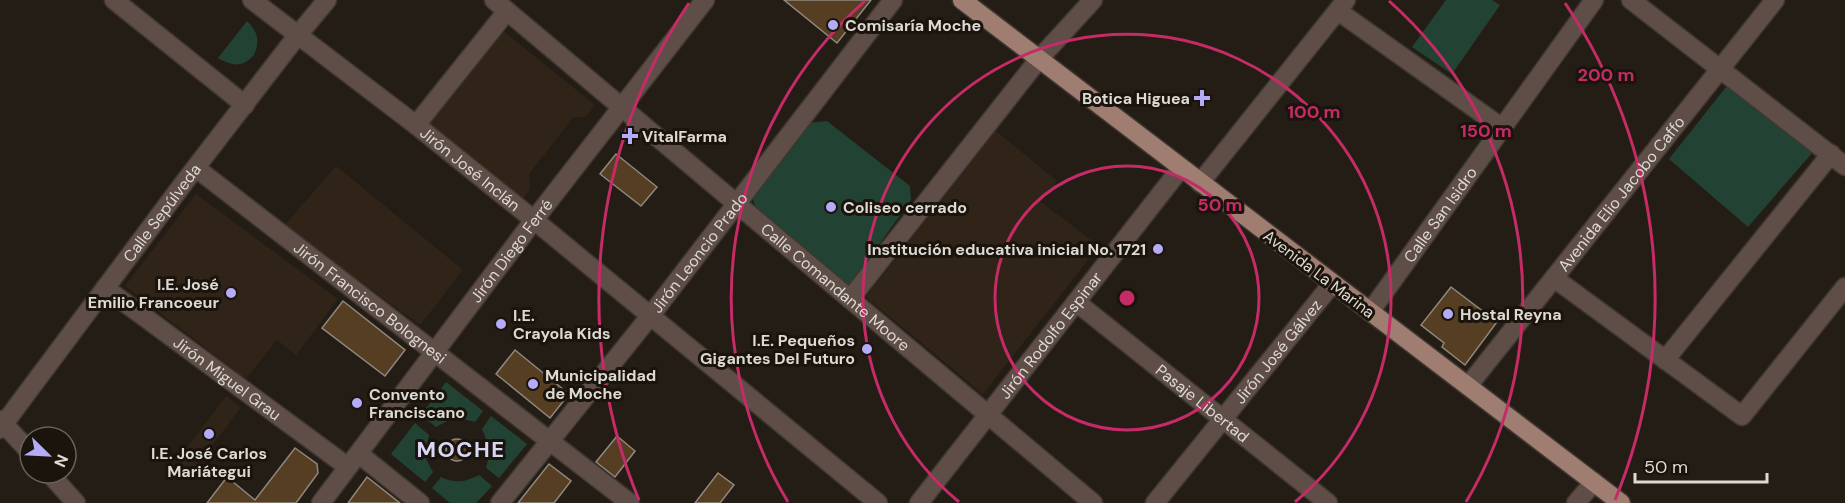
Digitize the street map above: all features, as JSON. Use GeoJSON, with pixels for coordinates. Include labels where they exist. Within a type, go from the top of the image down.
{"type":"FeatureCollection","features":[{"type":"Feature","properties":{"kind":"main road","name":"Avenida La Marina"},"geometry":{"type":"LineString","coordinates":[[962,0],[1621,503]]}},
{"type":"Feature","properties":{"kind":"street"},"geometry":{"type":"LineString","coordinates":[[114,0],[245,105]]}},
{"type":"Feature","properties":{"kind":"street","name":"Jirón José Inclán"},"geometry":{"type":"LineString","coordinates":[[252,0],[416,125],[878,503]]}},
{"type":"Feature","properties":{"kind":"street","name":"Calle Sepúlveda"},"geometry":{"type":"LineString","coordinates":[[1,424],[297,36],[327,0]]}},
{"type":"Feature","properties":{"kind":"street","name":"Jirón Diego Ferré"},"geometry":{"type":"LineString","coordinates":[[321,503],[534,220],[705,0]]}},
{"type":"Feature","properties":{"kind":"street","name":"Jirón Leoncio Prado"},"geometry":{"type":"LineString","coordinates":[[500,503],[651,315],[893,0]]}},
{"type":"Feature","properties":{"kind":"street"},"geometry":{"type":"LineString","coordinates":[[850,299],[1039,59],[1093,0]]}},
{"type":"Feature","properties":{"kind":"street","name":"Calle San Isidro"},"geometry":{"type":"LineString","coordinates":[[1370,312],[1594,0]]}},
{"type":"Feature","properties":{"kind":"street"},"geometry":{"type":"LineString","coordinates":[[1631,0],[1838,160],[1665,360]]}},
{"type":"Feature","properties":{"kind":"street","name":"Avenida Elio Jacobo Caffo"},"geometry":{"type":"LineString","coordinates":[[1468,386],[1775,0]]}},
{"type":"Feature","properties":{"kind":"street"},"geometry":{"type":"LineString","coordinates":[[416,125],[500,5]]}},
{"type":"Feature","properties":{"kind":"street","name":"Calle Comandante Moore"},"geometry":{"type":"LineString","coordinates":[[500,5],[1093,503]]}},
{"type":"Feature","properties":{"kind":"street"},"geometry":{"type":"LineString","coordinates":[[1200,183],[1342,5],[1501,127]]}},
{"type":"Feature","properties":{"kind":"street","name":"Jirón Francisco Bolognesi"},"geometry":{"type":"LineString","coordinates":[[196,168],[630,503]]}},
{"type":"Feature","properties":{"kind":"street","name":"Jirón Rodolfo Espinar"},"geometry":{"type":"LineString","coordinates":[[919,503],[1181,168]]}},
{"type":"Feature","properties":{"kind":"street"},"geometry":{"type":"LineString","coordinates":[[1554,278],[1742,416],[1845,287]]}},
{"type":"Feature","properties":{"kind":"street","name":"Jirón José Gálvez"},"geometry":{"type":"LineString","coordinates":[[1155,503],[1332,284]]}},
{"type":"Feature","properties":{"kind":"street","name":"Jirón Miguel Grau"},"geometry":{"type":"LineString","coordinates":[[105,288],[353,461],[420,503]]}},
{"type":"Feature","properties":{"kind":"street","name":"Pasaje Libertad"},"geometry":{"type":"LineString","coordinates":[[1076,302],[1328,503]]}},
{"type":"Feature","properties":{"kind":"street"},"geometry":{"type":"LineString","coordinates":[[1,424],[18,440]]}},
{"type":"Feature","properties":{"kind":"street"},"geometry":{"type":"LineString","coordinates":[[1576,503],[1594,482]]}},
{"type":"Feature","properties":{"kind":"street"},"geometry":{"type":"LineString","coordinates":[[60,485],[76,503]]}},
{"type":"Feature","properties":{"kind":"shaded area"},"geometry":{"type":"Polygon","coordinates":[[[496,25],[595,105],[586,117],[574,117],[529,174],[530,189],[519,205],[418,125],[496,25]]]}},
{"type":"Feature","properties":{"kind":"shaded area"},"geometry":{"type":"Polygon","coordinates":[[[996,131],[1057,181],[1041,202],[1099,246],[983,394],[866,297],[996,131]]]}},
{"type":"Feature","properties":{"kind":"shaded area"},"geometry":{"type":"Polygon","coordinates":[[[336,166],[463,270],[420,325],[284,226],[336,166]]]}},
{"type":"Feature","properties":{"kind":"shaded area","name":"I.E. José Emilio Francoeur"},"geometry":{"type":"Polygon","coordinates":[[[196,194],[338,299],[296,355],[277,340],[246,379],[125,286],[196,194]]]}},
{"type":"Feature","properties":{"kind":"shaded area","name":"I.E. José Carlos Mariátegui"},"geometry":{"type":"Polygon","coordinates":[[[226,396],[241,407],[192,472],[177,461],[226,396]]]}},
{"type":"Feature","properties":{"kind":"green space"},"geometry":{"type":"Polygon","coordinates":[[[1446,0],[1492,0],[1500,5],[1452,74],[1412,47],[1446,0]]]}},
{"type":"Feature","properties":{"kind":"green space"},"geometry":{"type":"Polygon","coordinates":[[[247,21],[257,37],[254,55],[241,64],[228,63],[218,58],[247,21]]]}},
{"type":"Feature","properties":{"kind":"green space"},"geometry":{"type":"Polygon","coordinates":[[[1730,82],[1812,153],[1748,227],[1669,159],[1730,82]]]}},
{"type":"Feature","properties":{"kind":"green space","name":"Coliseo cerrado"},"geometry":{"type":"Polygon","coordinates":[[[827,121],[910,186],[911,200],[850,285],[841,284],[757,214],[753,199],[809,123],[827,121]]]}},
{"type":"Feature","properties":{"kind":"green space"},"geometry":{"type":"Polygon","coordinates":[[[446,382],[483,411],[475,422],[455,417],[436,427],[421,415],[446,382]]]}},
{"type":"Feature","properties":{"kind":"green space"},"geometry":{"type":"Polygon","coordinates":[[[491,416],[527,444],[499,478],[486,468],[488,448],[482,429],[491,416]]]}},
{"type":"Feature","properties":{"kind":"green space"},"geometry":{"type":"Polygon","coordinates":[[[415,423],[429,435],[425,457],[433,472],[425,482],[391,454],[415,423]]]}},
{"type":"Feature","properties":{"kind":"green space"},"geometry":{"type":"Polygon","coordinates":[[[479,475],[492,486],[476,503],[450,503],[432,488],[441,477],[451,481],[460,481],[479,475]]]}},
{"type":"Feature","properties":{"kind":"building","name":"Comisaría Moche"},"geometry":{"type":"Polygon","coordinates":[[[784,0],[871,0],[837,43],[784,0]]]}},
{"type":"Feature","properties":{"kind":"building"},"geometry":{"type":"Polygon","coordinates":[[[616,154],[657,187],[641,206],[600,174],[616,154]]]}},
{"type":"Feature","properties":{"kind":"building"},"geometry":{"type":"Polygon","coordinates":[[[1451,287],[1497,322],[1465,365],[1442,347],[1444,343],[1421,325],[1451,287]]]}},
{"type":"Feature","properties":{"kind":"building","name":"Convento Franciscano"},"geometry":{"type":"Polygon","coordinates":[[[343,301],[405,350],[385,376],[322,328],[343,301]]]}},
{"type":"Feature","properties":{"kind":"building","name":"Municipalidad de Moche"},"geometry":{"type":"Polygon","coordinates":[[[515,350],[569,394],[550,418],[496,374],[515,350]]]}},
{"type":"Feature","properties":{"kind":"building"},"geometry":{"type":"Polygon","coordinates":[[[617,436],[635,451],[615,477],[596,462],[617,436]]]}},
{"type":"Feature","properties":{"kind":"building"},"geometry":{"type":"Polygon","coordinates":[[[457,439],[467,446],[468,450],[461,460],[457,461],[447,454],[446,450],[453,440],[457,439]]]}},
{"type":"Feature","properties":{"kind":"building"},"geometry":{"type":"Polygon","coordinates":[[[295,448],[317,464],[318,473],[296,503],[207,503],[227,477],[255,500],[295,448]]]}},
{"type":"Feature","properties":{"kind":"building"},"geometry":{"type":"Polygon","coordinates":[[[549,464],[571,481],[554,503],[518,503],[549,464]]]}},
{"type":"Feature","properties":{"kind":"building"},"geometry":{"type":"Polygon","coordinates":[[[718,473],[734,485],[720,503],[695,503],[718,473]]]}},
{"type":"Feature","properties":{"kind":"building"},"geometry":{"type":"Polygon","coordinates":[[[367,477],[400,503],[348,503],[367,477]]]}},
{"type":"Feature","properties":{"kind":"place","name":"Comisaría Moche"},"geometry":{"type":"Point","coordinates":[833,25]}},
{"type":"Feature","properties":{"kind":"place","name":"Botica Higuea"},"geometry":{"type":"Point","coordinates":[1202,98]}},
{"type":"Feature","properties":{"kind":"place","name":"VitalFarma"},"geometry":{"type":"Point","coordinates":[630,136]}},
{"type":"Feature","properties":{"kind":"place","name":"Coliseo cerrado"},"geometry":{"type":"Point","coordinates":[831,207]}},
{"type":"Feature","properties":{"kind":"place","name":"Institución educativa inicial No. 1721"},"geometry":{"type":"Point","coordinates":[1158,249]}},
{"type":"Feature","properties":{"kind":"place","name":"I.E. José Emilio Francoeur"},"geometry":{"type":"Point","coordinates":[231,293]}},
{"type":"Feature","properties":{"kind":"place","name":"Hostal Reyna"},"geometry":{"type":"Point","coordinates":[1448,314]}},
{"type":"Feature","properties":{"kind":"place","name":"I.E. Crayola Kids"},"geometry":{"type":"Point","coordinates":[501,324]}},
{"type":"Feature","properties":{"kind":"place","name":"I.E. Pequeños Gigantes Del Futuro"},"geometry":{"type":"Point","coordinates":[867,349]}},
{"type":"Feature","properties":{"kind":"place","name":"Municipalidad de Moche"},"geometry":{"type":"Point","coordinates":[533,384]}},
{"type":"Feature","properties":{"kind":"place","name":"Convento Franciscano"},"geometry":{"type":"Point","coordinates":[357,403]}},
{"type":"Feature","properties":{"kind":"place","name":"I.E. José Carlos Mariátegui"},"geometry":{"type":"Point","coordinates":[209,434]}},
{"type":"Feature","properties":{"kind":"district","name":"MOCHE"},"geometry":{"type":"Point","coordinates":[461,449]}}]}
